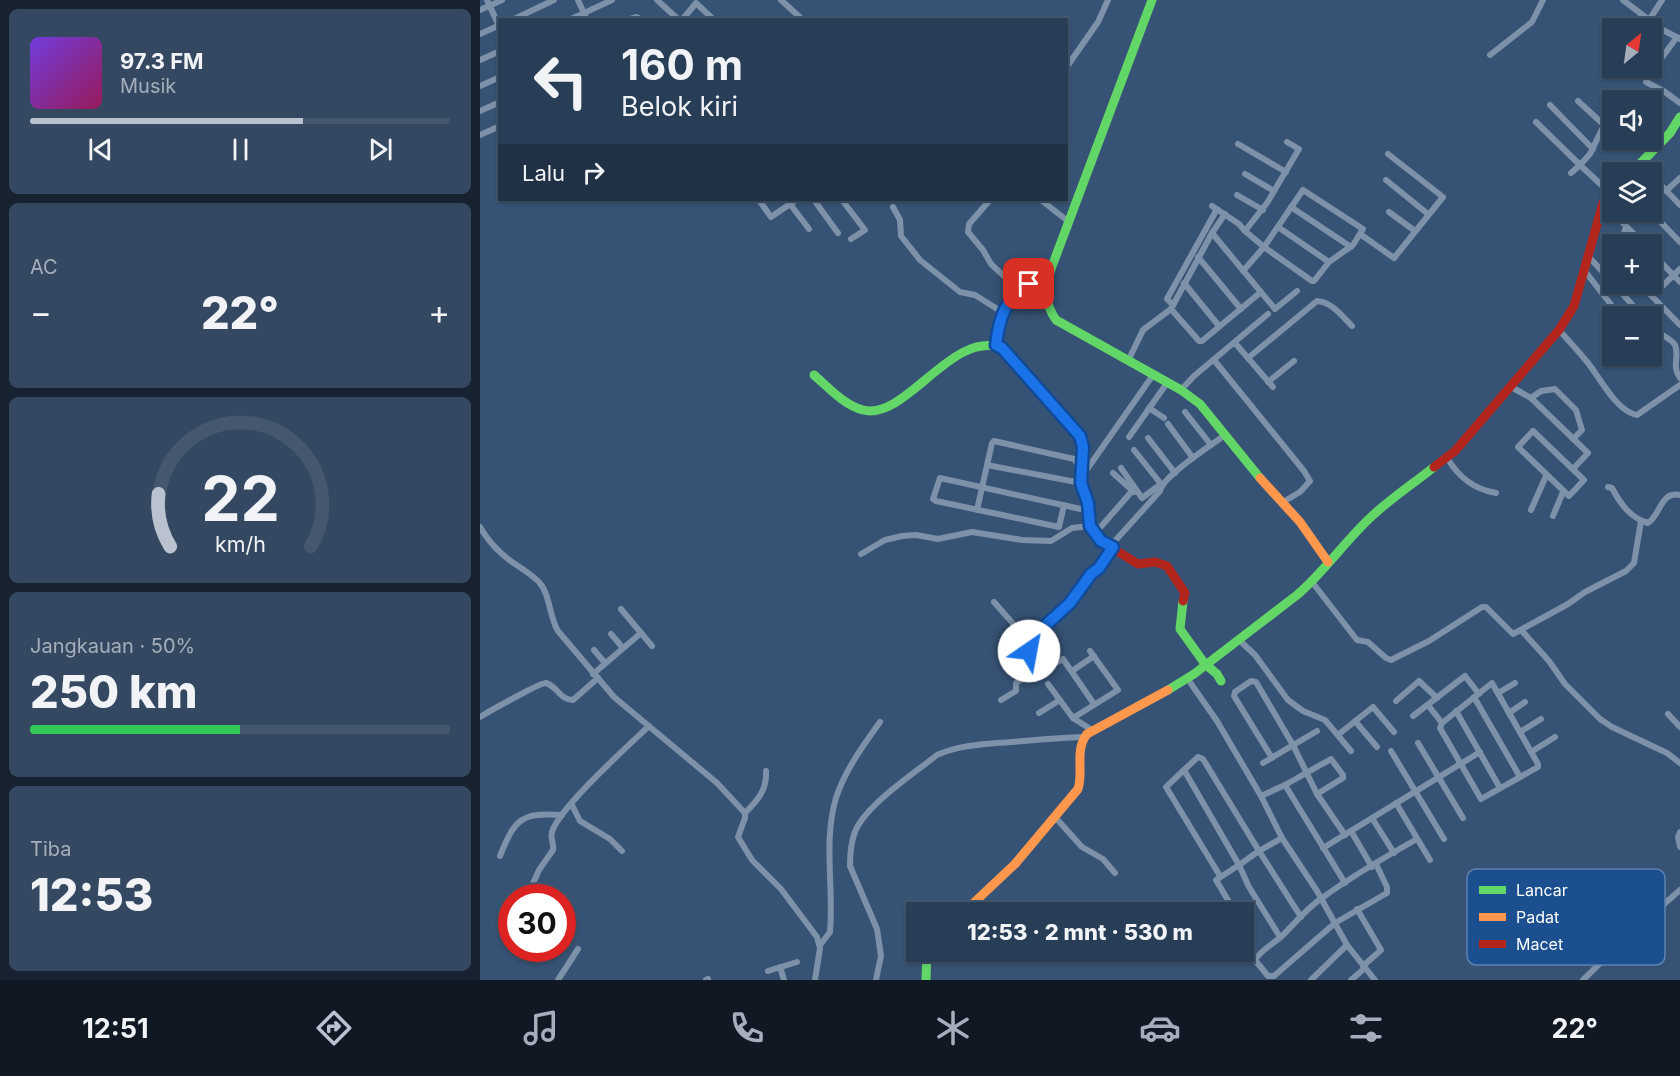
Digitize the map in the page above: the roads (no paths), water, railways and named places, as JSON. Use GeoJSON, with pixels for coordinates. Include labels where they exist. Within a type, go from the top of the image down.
{"type":"FeatureCollection","features":[{"type":"Feature","properties":{"kind":"street"},"geometry":{"type":"LineString","coordinates":[[480,10],[488,3],[502,0]]}},
{"type":"Feature","properties":{"kind":"street"},"geometry":{"type":"LineString","coordinates":[[516,18],[554,0]]}},
{"type":"Feature","properties":{"kind":"street"},"geometry":{"type":"LineString","coordinates":[[578,0],[586,16],[612,0]]}},
{"type":"Feature","properties":{"kind":"street"},"geometry":{"type":"LineString","coordinates":[[657,0],[679,18]]}},
{"type":"Feature","properties":{"kind":"street"},"geometry":{"type":"LineString","coordinates":[[781,0],[801,18]]}},
{"type":"Feature","properties":{"kind":"street"},"geometry":{"type":"LineString","coordinates":[[1068,65],[1098,22],[1108,0]]}},
{"type":"Feature","properties":{"kind":"street"},"geometry":{"type":"LineString","coordinates":[[1152,0],[1047,281],[1045,301],[1056,320],[1181,390],[1200,404],[1300,522],[1328,562]]}},
{"type":"Feature","properties":{"kind":"street"},"geometry":{"type":"LineString","coordinates":[[1490,55],[1532,21],[1543,0]]}},
{"type":"Feature","properties":{"kind":"street"},"geometry":{"type":"LineString","coordinates":[[1623,0],[1646,18]]}},
{"type":"Feature","properties":{"kind":"street"},"geometry":{"type":"LineString","coordinates":[[1650,18],[1662,0]]}},
{"type":"Feature","properties":{"kind":"street"},"geometry":{"type":"LineString","coordinates":[[488,3],[498,24]]}},
{"type":"Feature","properties":{"kind":"street"},"geometry":{"type":"LineString","coordinates":[[683,18],[696,3],[712,18]]}},
{"type":"Feature","properties":{"kind":"street"},"geometry":{"type":"LineString","coordinates":[[480,34],[498,26]]}},
{"type":"Feature","properties":{"kind":"street"},"geometry":{"type":"LineString","coordinates":[[1662,28],[1679,38],[1646,82],[1680,103]]}},
{"type":"Feature","properties":{"kind":"street"},"geometry":{"type":"LineString","coordinates":[[480,60],[498,52]]}},
{"type":"Feature","properties":{"kind":"street"},"geometry":{"type":"LineString","coordinates":[[480,86],[498,78]]}},
{"type":"Feature","properties":{"kind":"street"},"geometry":{"type":"LineString","coordinates":[[1571,173],[1593,148],[1604,125],[1578,101]]}},
{"type":"Feature","properties":{"kind":"street"},"geometry":{"type":"LineString","coordinates":[[480,111],[498,103]]}},
{"type":"Feature","properties":{"kind":"street"},"geometry":{"type":"LineString","coordinates":[[1550,105],[1593,148]]}},
{"type":"Feature","properties":{"kind":"street"},"geometry":{"type":"LineString","coordinates":[[1642,162],[1670,133],[1680,118]]}},
{"type":"Feature","properties":{"kind":"street"},"geometry":{"type":"LineString","coordinates":[[1536,122],[1602,184]]}},
{"type":"Feature","properties":{"kind":"street"},"geometry":{"type":"LineString","coordinates":[[480,135],[498,127]]}},
{"type":"Feature","properties":{"kind":"street"},"geometry":{"type":"LineString","coordinates":[[1245,231],[1263,210],[1299,149],[1287,142]]}},
{"type":"Feature","properties":{"kind":"street"},"geometry":{"type":"LineString","coordinates":[[1238,144],[1286,172]]}},
{"type":"Feature","properties":{"kind":"street"},"geometry":{"type":"LineString","coordinates":[[1360,234],[1394,258],[1443,197],[1388,154]]}},
{"type":"Feature","properties":{"kind":"street"},"geometry":{"type":"LineString","coordinates":[[1245,174],[1275,191]]}},
{"type":"Feature","properties":{"kind":"street"},"geometry":{"type":"LineString","coordinates":[[1666,191],[1680,178]]}},
{"type":"Feature","properties":{"kind":"street"},"geometry":{"type":"LineString","coordinates":[[1386,180],[1428,214]]}},
{"type":"Feature","properties":{"kind":"street"},"geometry":{"type":"LineString","coordinates":[[1662,186],[1680,205]]}},
{"type":"Feature","properties":{"kind":"street"},"geometry":{"type":"LineString","coordinates":[[1128,361],[1143,330],[1172,307],[1174,295],[1215,208],[1226,214],[1264,247],[1312,281],[1315,281],[1329,262],[1351,247],[1363,230],[1304,190],[1264,247],[1243,271]]}},
{"type":"Feature","properties":{"kind":"street"},"geometry":{"type":"LineString","coordinates":[[1237,195],[1263,210]]}},
{"type":"Feature","properties":{"kind":"street"},"geometry":{"type":"LineString","coordinates":[[760,201],[771,217],[791,201],[809,230]]}},
{"type":"Feature","properties":{"kind":"street"},"geometry":{"type":"LineString","coordinates":[[815,201],[838,233]]}},
{"type":"Feature","properties":{"kind":"street"},"geometry":{"type":"LineString","coordinates":[[843,201],[865,230],[851,239]]}},
{"type":"Feature","properties":{"kind":"street"},"geometry":{"type":"LineString","coordinates":[[989,201],[969,224],[968,232],[991,264],[1019,290]]}},
{"type":"Feature","properties":{"kind":"street"},"geometry":{"type":"LineString","coordinates":[[1042,201],[1070,223]]}},
{"type":"Feature","properties":{"kind":"street"},"geometry":{"type":"LineString","coordinates":[[893,207],[900,220],[901,236],[920,260],[960,292],[975,295],[1002,312]]}},
{"type":"Feature","properties":{"kind":"street"},"geometry":{"type":"LineString","coordinates":[[1291,207],[1351,247]]}},
{"type":"Feature","properties":{"kind":"street"},"geometry":{"type":"LineString","coordinates":[[876,980],[881,956],[879,941],[869,908],[850,866],[854,834],[865,816],[937,755],[949,749],[1032,739],[1083,737],[1187,678],[1312,582],[1372,516],[1455,452],[1559,330],[1574,306],[1602,207]]}},
{"type":"Feature","properties":{"kind":"street"},"geometry":{"type":"LineString","coordinates":[[1389,212],[1415,231]]}},
{"type":"Feature","properties":{"kind":"street"},"geometry":{"type":"LineString","coordinates":[[1174,295],[1184,283],[1212,233],[1226,214]]}},
{"type":"Feature","properties":{"kind":"street"},"geometry":{"type":"LineString","coordinates":[[1661,222],[1680,242]]}},
{"type":"Feature","properties":{"kind":"street"},"geometry":{"type":"LineString","coordinates":[[1622,234],[1624,224]]}},
{"type":"Feature","properties":{"kind":"street"},"geometry":{"type":"LineString","coordinates":[[1624,224],[1634,234]]}},
{"type":"Feature","properties":{"kind":"street"},"geometry":{"type":"LineString","coordinates":[[1278,227],[1329,262]]}},
{"type":"Feature","properties":{"kind":"street"},"geometry":{"type":"LineString","coordinates":[[1212,233],[1275,309],[1297,291]]}},
{"type":"Feature","properties":{"kind":"street"},"geometry":{"type":"LineString","coordinates":[[1588,256],[1602,271]]}},
{"type":"Feature","properties":{"kind":"street"},"geometry":{"type":"LineString","coordinates":[[1198,257],[1241,309]]}},
{"type":"Feature","properties":{"kind":"street"},"geometry":{"type":"LineString","coordinates":[[1662,263],[1680,282]]}},
{"type":"Feature","properties":{"kind":"street"},"geometry":{"type":"LineString","coordinates":[[1680,269],[1652,296],[1680,326]]}},
{"type":"Feature","properties":{"kind":"street"},"geometry":{"type":"LineString","coordinates":[[1583,270],[1614,306]]}},
{"type":"Feature","properties":{"kind":"street"},"geometry":{"type":"LineString","coordinates":[[996,345],[1002,312],[1019,290],[1037,281],[1047,281]]}},
{"type":"Feature","properties":{"kind":"street"},"geometry":{"type":"LineString","coordinates":[[1184,283],[1220,326]]}},
{"type":"Feature","properties":{"kind":"street"},"geometry":{"type":"LineString","coordinates":[[1172,307],[1199,341],[1202,341],[1261,292]]}},
{"type":"Feature","properties":{"kind":"street"},"geometry":{"type":"LineString","coordinates":[[1623,294],[1633,306]]}},
{"type":"Feature","properties":{"kind":"street"},"geometry":{"type":"LineString","coordinates":[[1248,358],[1317,301],[1324,301],[1332,306],[1352,326]]}},
{"type":"Feature","properties":{"kind":"street"},"geometry":{"type":"LineString","coordinates":[[1181,390],[1194,376],[1268,314]]}},
{"type":"Feature","properties":{"kind":"street"},"geometry":{"type":"LineString","coordinates":[[1559,330],[1588,362],[1615,399],[1634,415],[1680,385]]}},
{"type":"Feature","properties":{"kind":"street"},"geometry":{"type":"LineString","coordinates":[[1662,335],[1675,345],[1678,353],[1676,367],[1680,378]]}},
{"type":"Feature","properties":{"kind":"street"},"geometry":{"type":"LineString","coordinates":[[1235,343],[1270,385],[1294,361]]}},
{"type":"Feature","properties":{"kind":"street"},"geometry":{"type":"LineString","coordinates":[[814,375],[850,404],[868,411],[876,411],[908,393],[933,373],[976,346],[996,345],[1002,348],[1080,436],[1083,447],[1081,478]]}},
{"type":"Feature","properties":{"kind":"street"},"geometry":{"type":"LineString","coordinates":[[1214,360],[1308,478],[1309,484],[1283,502]]}},
{"type":"Feature","properties":{"kind":"street"},"geometry":{"type":"LineString","coordinates":[[1081,478],[1153,375]]}},
{"type":"Feature","properties":{"kind":"street"},"geometry":{"type":"LineString","coordinates":[[1129,437],[1167,382]]}},
{"type":"Feature","properties":{"kind":"street"},"geometry":{"type":"LineString","coordinates":[[1511,387],[1531,398],[1588,453],[1573,469]]}},
{"type":"Feature","properties":{"kind":"street"},"geometry":{"type":"LineString","coordinates":[[1531,398],[1541,391],[1555,389],[1576,410],[1582,430],[1573,439]]}},
{"type":"Feature","properties":{"kind":"street"},"geometry":{"type":"LineString","coordinates":[[1149,408],[1166,421],[1193,458]]}},
{"type":"Feature","properties":{"kind":"street"},"geometry":{"type":"LineString","coordinates":[[1185,412],[1211,445]]}},
{"type":"Feature","properties":{"kind":"street"},"geometry":{"type":"LineString","coordinates":[[1533,431],[1584,480],[1569,496],[1546,476],[1518,447],[1533,431]]}},
{"type":"Feature","properties":{"kind":"street"},"geometry":{"type":"LineString","coordinates":[[1142,498],[1225,435]]}},
{"type":"Feature","properties":{"kind":"street"},"geometry":{"type":"LineString","coordinates":[[1148,438],[1175,473]]}},
{"type":"Feature","properties":{"kind":"street"},"geometry":{"type":"LineString","coordinates":[[977,510],[994,441],[1074,459],[1094,528],[1101,541],[1113,545],[1125,557],[1138,564],[1161,563],[1167,566],[1185,593],[1180,629],[1205,664],[1217,674],[1221,681]]}},
{"type":"Feature","properties":{"kind":"street"},"geometry":{"type":"LineString","coordinates":[[1001,700],[1016,691],[1017,684],[1033,670],[1027,658],[1032,645],[1047,624],[1070,603],[1091,574],[1099,568],[1113,545],[1160,491],[1161,484],[1134,450]]}},
{"type":"Feature","properties":{"kind":"street"},"geometry":{"type":"LineString","coordinates":[[1447,458],[1455,471],[1472,486],[1496,493]]}},
{"type":"Feature","properties":{"kind":"street"},"geometry":{"type":"LineString","coordinates":[[987,465],[1081,478]]}},
{"type":"Feature","properties":{"kind":"street"},"geometry":{"type":"LineString","coordinates":[[1121,468],[1142,498]]}},
{"type":"Feature","properties":{"kind":"street"},"geometry":{"type":"LineString","coordinates":[[1110,483],[1114,475],[1149,503]]}},
{"type":"Feature","properties":{"kind":"street"},"geometry":{"type":"LineString","coordinates":[[1531,510],[1546,476]]}},
{"type":"Feature","properties":{"kind":"street"},"geometry":{"type":"LineString","coordinates":[[1064,505],[1059,527],[933,499],[940,478],[1064,505],[1081,509],[1088,503]]}},
{"type":"Feature","properties":{"kind":"street"},"geometry":{"type":"LineString","coordinates":[[1608,487],[1611,488],[1619,502],[1641,521],[1650,522],[1662,501],[1672,494],[1680,495]]}},
{"type":"Feature","properties":{"kind":"street"},"geometry":{"type":"LineString","coordinates":[[861,554],[885,540],[916,534],[938,539],[972,532],[1022,540],[1052,541],[1072,528],[1094,528],[1133,490]]}},
{"type":"Feature","properties":{"kind":"street"},"geometry":{"type":"LineString","coordinates":[[1553,516],[1563,492]]}},
{"type":"Feature","properties":{"kind":"street"},"geometry":{"type":"LineString","coordinates":[[1312,582],[1357,640],[1372,644],[1391,660],[1429,641],[1484,606],[1513,634],[1568,604],[1628,569],[1634,563],[1641,521]]}},
{"type":"Feature","properties":{"kind":"street"},"geometry":{"type":"LineString","coordinates":[[480,527],[483,538],[539,582],[544,590],[555,626],[614,697],[717,783],[745,813]]}},
{"type":"Feature","properties":{"kind":"street"},"geometry":{"type":"LineString","coordinates":[[994,602],[1032,645]]}},
{"type":"Feature","properties":{"kind":"street"},"geometry":{"type":"LineString","coordinates":[[621,609],[652,646]]}},
{"type":"Feature","properties":{"kind":"street"},"geometry":{"type":"LineString","coordinates":[[1521,630],[1565,684],[1612,727],[1678,759]]}},
{"type":"Feature","properties":{"kind":"street"},"geometry":{"type":"LineString","coordinates":[[480,717],[506,700],[522,695],[543,683],[548,684],[562,697],[573,700],[605,663],[641,633]]}},
{"type":"Feature","properties":{"kind":"street"},"geometry":{"type":"LineString","coordinates":[[611,634],[623,648]]}},
{"type":"Feature","properties":{"kind":"street"},"geometry":{"type":"LineString","coordinates":[[1238,639],[1255,655],[1288,700],[1303,711],[1325,720],[1351,751]]}},
{"type":"Feature","properties":{"kind":"street"},"geometry":{"type":"LineString","coordinates":[[594,650],[605,663]]}},
{"type":"Feature","properties":{"kind":"street"},"geometry":{"type":"LineString","coordinates":[[1071,671],[1092,653],[1118,690],[1073,718]]}},
{"type":"Feature","properties":{"kind":"street"},"geometry":{"type":"LineString","coordinates":[[1041,672],[1063,659],[1095,704]]}},
{"type":"Feature","properties":{"kind":"street"},"geometry":{"type":"LineString","coordinates":[[1413,716],[1465,676],[1520,777]]}},
{"type":"Feature","properties":{"kind":"street"},"geometry":{"type":"LineString","coordinates":[[1187,678],[1217,721],[1261,796],[1282,838],[1321,898],[1347,945],[1375,980]]}},
{"type":"Feature","properties":{"kind":"street"},"geometry":{"type":"LineString","coordinates":[[1272,758],[1234,696],[1235,692],[1251,681],[1256,682],[1293,745],[1317,794],[1374,865],[1387,887],[1387,892],[1335,923],[1274,976],[1268,976],[1255,958],[1281,937],[1321,898],[1374,865],[1417,839]]}},
{"type":"Feature","properties":{"kind":"street"},"geometry":{"type":"LineString","coordinates":[[1396,701],[1419,681],[1437,698]]}},
{"type":"Feature","properties":{"kind":"street"},"geometry":{"type":"LineString","coordinates":[[1498,693],[1515,682]]}},
{"type":"Feature","properties":{"kind":"street"},"geometry":{"type":"LineString","coordinates":[[1492,683],[1498,693],[1538,767],[1481,799],[1440,728],[1442,723],[1492,683]]}},
{"type":"Feature","properties":{"kind":"street"},"geometry":{"type":"LineString","coordinates":[[1048,684],[1073,718],[1092,730]]}},
{"type":"Feature","properties":{"kind":"street"},"geometry":{"type":"LineString","coordinates":[[1040,713],[1060,700]]}},
{"type":"Feature","properties":{"kind":"street"},"geometry":{"type":"LineString","coordinates":[[1509,713],[1526,702]]}},
{"type":"Feature","properties":{"kind":"street"},"geometry":{"type":"LineString","coordinates":[[1428,705],[1442,723]]}},
{"type":"Feature","properties":{"kind":"street"},"geometry":{"type":"LineString","coordinates":[[1339,734],[1373,707],[1394,732]]}},
{"type":"Feature","properties":{"kind":"street"},"geometry":{"type":"LineString","coordinates":[[1456,711],[1500,789]]}},
{"type":"Feature","properties":{"kind":"street"},"geometry":{"type":"LineString","coordinates":[[1668,714],[1680,727]]}},
{"type":"Feature","properties":{"kind":"street"},"geometry":{"type":"LineString","coordinates":[[1520,732],[1541,719]]}},
{"type":"Feature","properties":{"kind":"street"},"geometry":{"type":"LineString","coordinates":[[1355,721],[1377,747]]}},
{"type":"Feature","properties":{"kind":"street"},"geometry":{"type":"LineString","coordinates":[[820,945],[830,932],[832,825],[836,799],[848,772],[880,722]]}},
{"type":"Feature","properties":{"kind":"street"},"geometry":{"type":"LineString","coordinates":[[532,884],[538,870],[553,850],[552,833],[562,815],[649,726]]}},
{"type":"Feature","properties":{"kind":"street"},"geometry":{"type":"LineString","coordinates":[[1263,763],[1317,730]]}},
{"type":"Feature","properties":{"kind":"street"},"geometry":{"type":"LineString","coordinates":[[975,902],[1015,864],[1080,785],[1078,756],[1083,737]]}},
{"type":"Feature","properties":{"kind":"street"},"geometry":{"type":"LineString","coordinates":[[1531,752],[1555,737]]}},
{"type":"Feature","properties":{"kind":"street"},"geometry":{"type":"LineString","coordinates":[[1418,743],[1463,818]]}},
{"type":"Feature","properties":{"kind":"street"},"geometry":{"type":"LineString","coordinates":[[1391,752],[1444,839]]}},
{"type":"Feature","properties":{"kind":"street"},"geometry":{"type":"LineString","coordinates":[[1323,848],[1480,752]]}},
{"type":"Feature","properties":{"kind":"street"},"geometry":{"type":"LineString","coordinates":[[1220,876],[1166,787],[1196,759],[1203,759],[1301,916]]}},
{"type":"Feature","properties":{"kind":"street"},"geometry":{"type":"LineString","coordinates":[[1261,796],[1330,759],[1333,760],[1343,775],[1341,780],[1317,794]]}},
{"type":"Feature","properties":{"kind":"street"},"geometry":{"type":"LineString","coordinates":[[1184,770],[1249,886],[1281,937]]}},
{"type":"Feature","properties":{"kind":"street"},"geometry":{"type":"LineString","coordinates":[[766,771],[762,795],[745,813],[738,834],[747,853],[798,909],[817,937],[820,945],[815,980]]}},
{"type":"Feature","properties":{"kind":"street"},"geometry":{"type":"LineString","coordinates":[[1285,785],[1345,883]]}},
{"type":"Feature","properties":{"kind":"street"},"geometry":{"type":"LineString","coordinates":[[1396,803],[1430,860]]}},
{"type":"Feature","properties":{"kind":"street"},"geometry":{"type":"LineString","coordinates":[[572,805],[580,821],[610,839],[622,851]]}},
{"type":"Feature","properties":{"kind":"street"},"geometry":{"type":"LineString","coordinates":[[500,856],[510,832],[520,821],[538,814],[562,815]]}},
{"type":"Feature","properties":{"kind":"street"},"geometry":{"type":"LineString","coordinates":[[1055,817],[1082,847],[1103,860],[1115,873]]}},
{"type":"Feature","properties":{"kind":"street"},"geometry":{"type":"LineString","coordinates":[[1372,818],[1394,853]]}},
{"type":"Feature","properties":{"kind":"street"},"geometry":{"type":"LineString","coordinates":[[1680,832],[1680,847]]}},
{"type":"Feature","properties":{"kind":"street"},"geometry":{"type":"LineString","coordinates":[[1229,902],[1216,881],[1220,876],[1282,838]]}},
{"type":"Feature","properties":{"kind":"street"},"geometry":{"type":"LineString","coordinates":[[1665,903],[1680,890]]}},
{"type":"Feature","properties":{"kind":"street"},"geometry":{"type":"LineString","coordinates":[[1351,980],[1381,950],[1357,909]]}},
{"type":"Feature","properties":{"kind":"street"},"geometry":{"type":"LineString","coordinates":[[1311,980],[1347,945]]}},
{"type":"Feature","properties":{"kind":"street"},"geometry":{"type":"LineString","coordinates":[[558,980],[578,949]]}},
{"type":"Feature","properties":{"kind":"street"},"geometry":{"type":"LineString","coordinates":[[768,971],[797,962]]}},
{"type":"Feature","properties":{"kind":"street"},"geometry":{"type":"LineString","coordinates":[[926,980],[927,962]]}},
{"type":"Feature","properties":{"kind":"street"},"geometry":{"type":"LineString","coordinates":[[1583,980],[1598,965]]}},
{"type":"Feature","properties":{"kind":"street"},"geometry":{"type":"LineString","coordinates":[[780,967],[784,980]]}}]}
